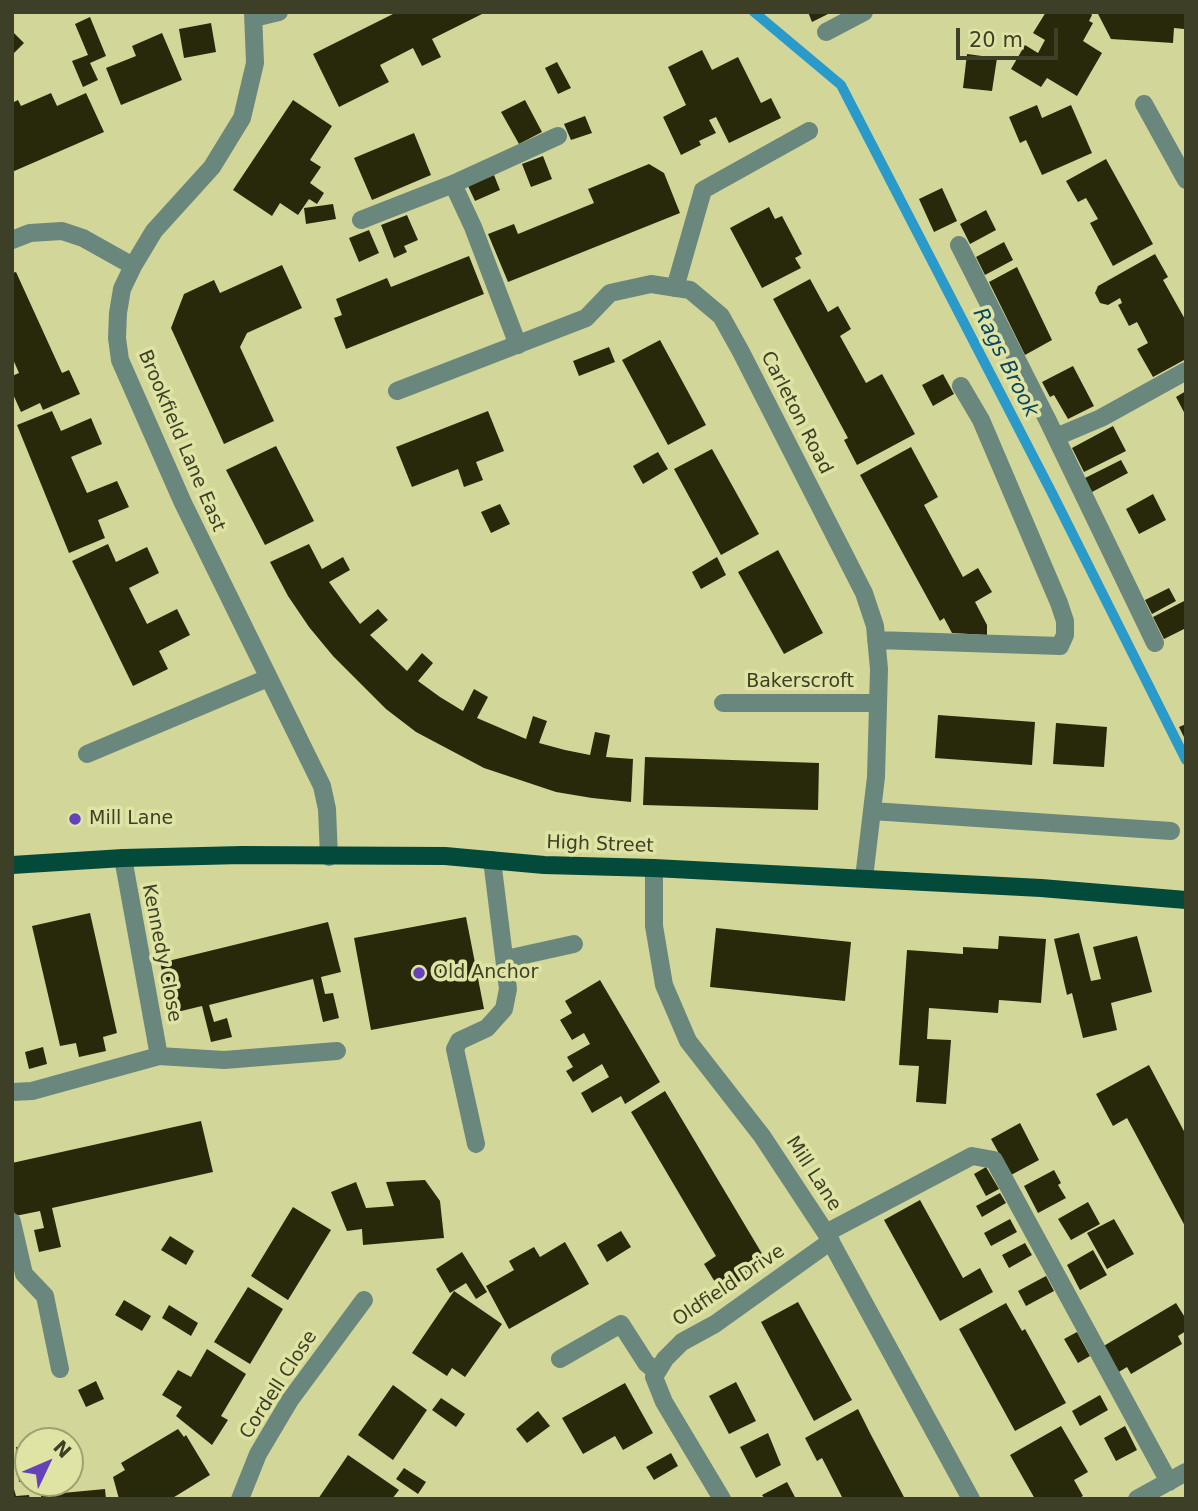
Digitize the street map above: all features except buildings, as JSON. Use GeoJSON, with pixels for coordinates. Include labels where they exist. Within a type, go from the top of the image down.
{"type":"FeatureCollection","features":[{"type":"Feature","properties":{"kind":"main road","name":"High Street"},"geometry":{"type":"LineString","coordinates":[[12,865],[122,858],[242,855],[445,856],[544,865],[1041,888],[1186,900]]}},
{"type":"Feature","properties":{"kind":"street"},"geometry":{"type":"LineString","coordinates":[[253,15],[279,12]]}},
{"type":"Feature","properties":{"kind":"street"},"geometry":{"type":"LineString","coordinates":[[826,32],[864,12]]}},
{"type":"Feature","properties":{"kind":"street","name":"Brookfield Lane East"},"geometry":{"type":"LineString","coordinates":[[253,15],[255,63],[242,118],[212,167],[154,231],[133,266],[122,289],[118,313],[120,360],[183,503],[322,786],[327,808],[329,857]]}},
{"type":"Feature","properties":{"kind":"street"},"geometry":{"type":"LineString","coordinates":[[1144,104],[1186,180]]}},
{"type":"Feature","properties":{"kind":"street"},"geometry":{"type":"LineString","coordinates":[[675,288],[703,190],[809,131]]}},
{"type":"Feature","properties":{"kind":"street"},"geometry":{"type":"LineString","coordinates":[[361,220],[453,184],[558,136]]}},
{"type":"Feature","properties":{"kind":"street"},"geometry":{"type":"LineString","coordinates":[[453,184],[473,227],[518,345]]}},
{"type":"Feature","properties":{"kind":"street"},"geometry":{"type":"LineString","coordinates":[[12,240],[30,233],[62,231],[83,238],[133,266]]}},
{"type":"Feature","properties":{"kind":"street"},"geometry":{"type":"LineString","coordinates":[[959,244],[1155,643]]}},
{"type":"Feature","properties":{"kind":"street","name":"Carleton Road"},"geometry":{"type":"LineString","coordinates":[[397,391],[586,318],[610,293],[651,284],[690,290],[721,316],[864,593],[875,626],[879,669],[876,777],[864,878]]}},
{"type":"Feature","properties":{"kind":"street"},"geometry":{"type":"LineString","coordinates":[[1056,437],[1101,418],[1186,371]]}},
{"type":"Feature","properties":{"kind":"street"},"geometry":{"type":"LineString","coordinates":[[876,640],[1060,646],[1065,635],[1065,621],[1059,603],[981,420],[961,386]]}},
{"type":"Feature","properties":{"kind":"street"},"geometry":{"type":"LineString","coordinates":[[87,754],[268,678]]}},
{"type":"Feature","properties":{"kind":"street","name":"Bakerscroft"},"geometry":{"type":"LineString","coordinates":[[723,703],[878,704]]}},
{"type":"Feature","properties":{"kind":"street"},"geometry":{"type":"LineString","coordinates":[[872,811],[1171,831]]}},
{"type":"Feature","properties":{"kind":"street","name":"Kennedy Close"},"geometry":{"type":"LineString","coordinates":[[122,858],[159,1056]]}},
{"type":"Feature","properties":{"kind":"street"},"geometry":{"type":"LineString","coordinates":[[476,1144],[455,1049],[459,1041],[487,1028],[503,1009],[508,989],[492,860]]}},
{"type":"Feature","properties":{"kind":"street","name":"Mill Lane"},"geometry":{"type":"LineString","coordinates":[[654,868],[654,926],[664,985],[688,1041],[762,1136],[828,1237],[971,1499]]}},
{"type":"Feature","properties":{"kind":"street"},"geometry":{"type":"LineString","coordinates":[[506,959],[574,944]]}},
{"type":"Feature","properties":{"kind":"street"},"geometry":{"type":"LineString","coordinates":[[12,1092],[32,1091],[159,1056],[224,1060],[337,1051]]}},
{"type":"Feature","properties":{"kind":"street","name":"Oldfield Drive"},"geometry":{"type":"LineString","coordinates":[[657,1372],[665,1359],[682,1342],[715,1324],[828,1237],[972,1156],[993,1160],[1169,1482]]}},
{"type":"Feature","properties":{"kind":"street"},"geometry":{"type":"LineString","coordinates":[[12,1222],[18,1275],[45,1296],[60,1368]]}},
{"type":"Feature","properties":{"kind":"street","name":"Cordell Close"},"geometry":{"type":"LineString","coordinates":[[240,1499],[258,1454],[290,1400],[364,1300]]}},
{"type":"Feature","properties":{"kind":"street"},"geometry":{"type":"LineString","coordinates":[[561,1359],[621,1324],[646,1363],[657,1372],[654,1377],[664,1402],[722,1499]]}},
{"type":"Feature","properties":{"kind":"street"},"geometry":{"type":"LineString","coordinates":[[1137,1499],[1186,1472]]}},
{"type":"Feature","properties":{"kind":"waterway","name":"Rags Brook"},"geometry":{"type":"LineString","coordinates":[[754,12],[841,85],[1052,493],[1186,760]]}},
{"type":"Feature","properties":{"kind":"place","name":"Mill Lane"},"geometry":{"type":"Point","coordinates":[75,819]}},
{"type":"Feature","properties":{"kind":"place","name":"Old Anchor"},"geometry":{"type":"Point","coordinates":[419,973]}}]}
